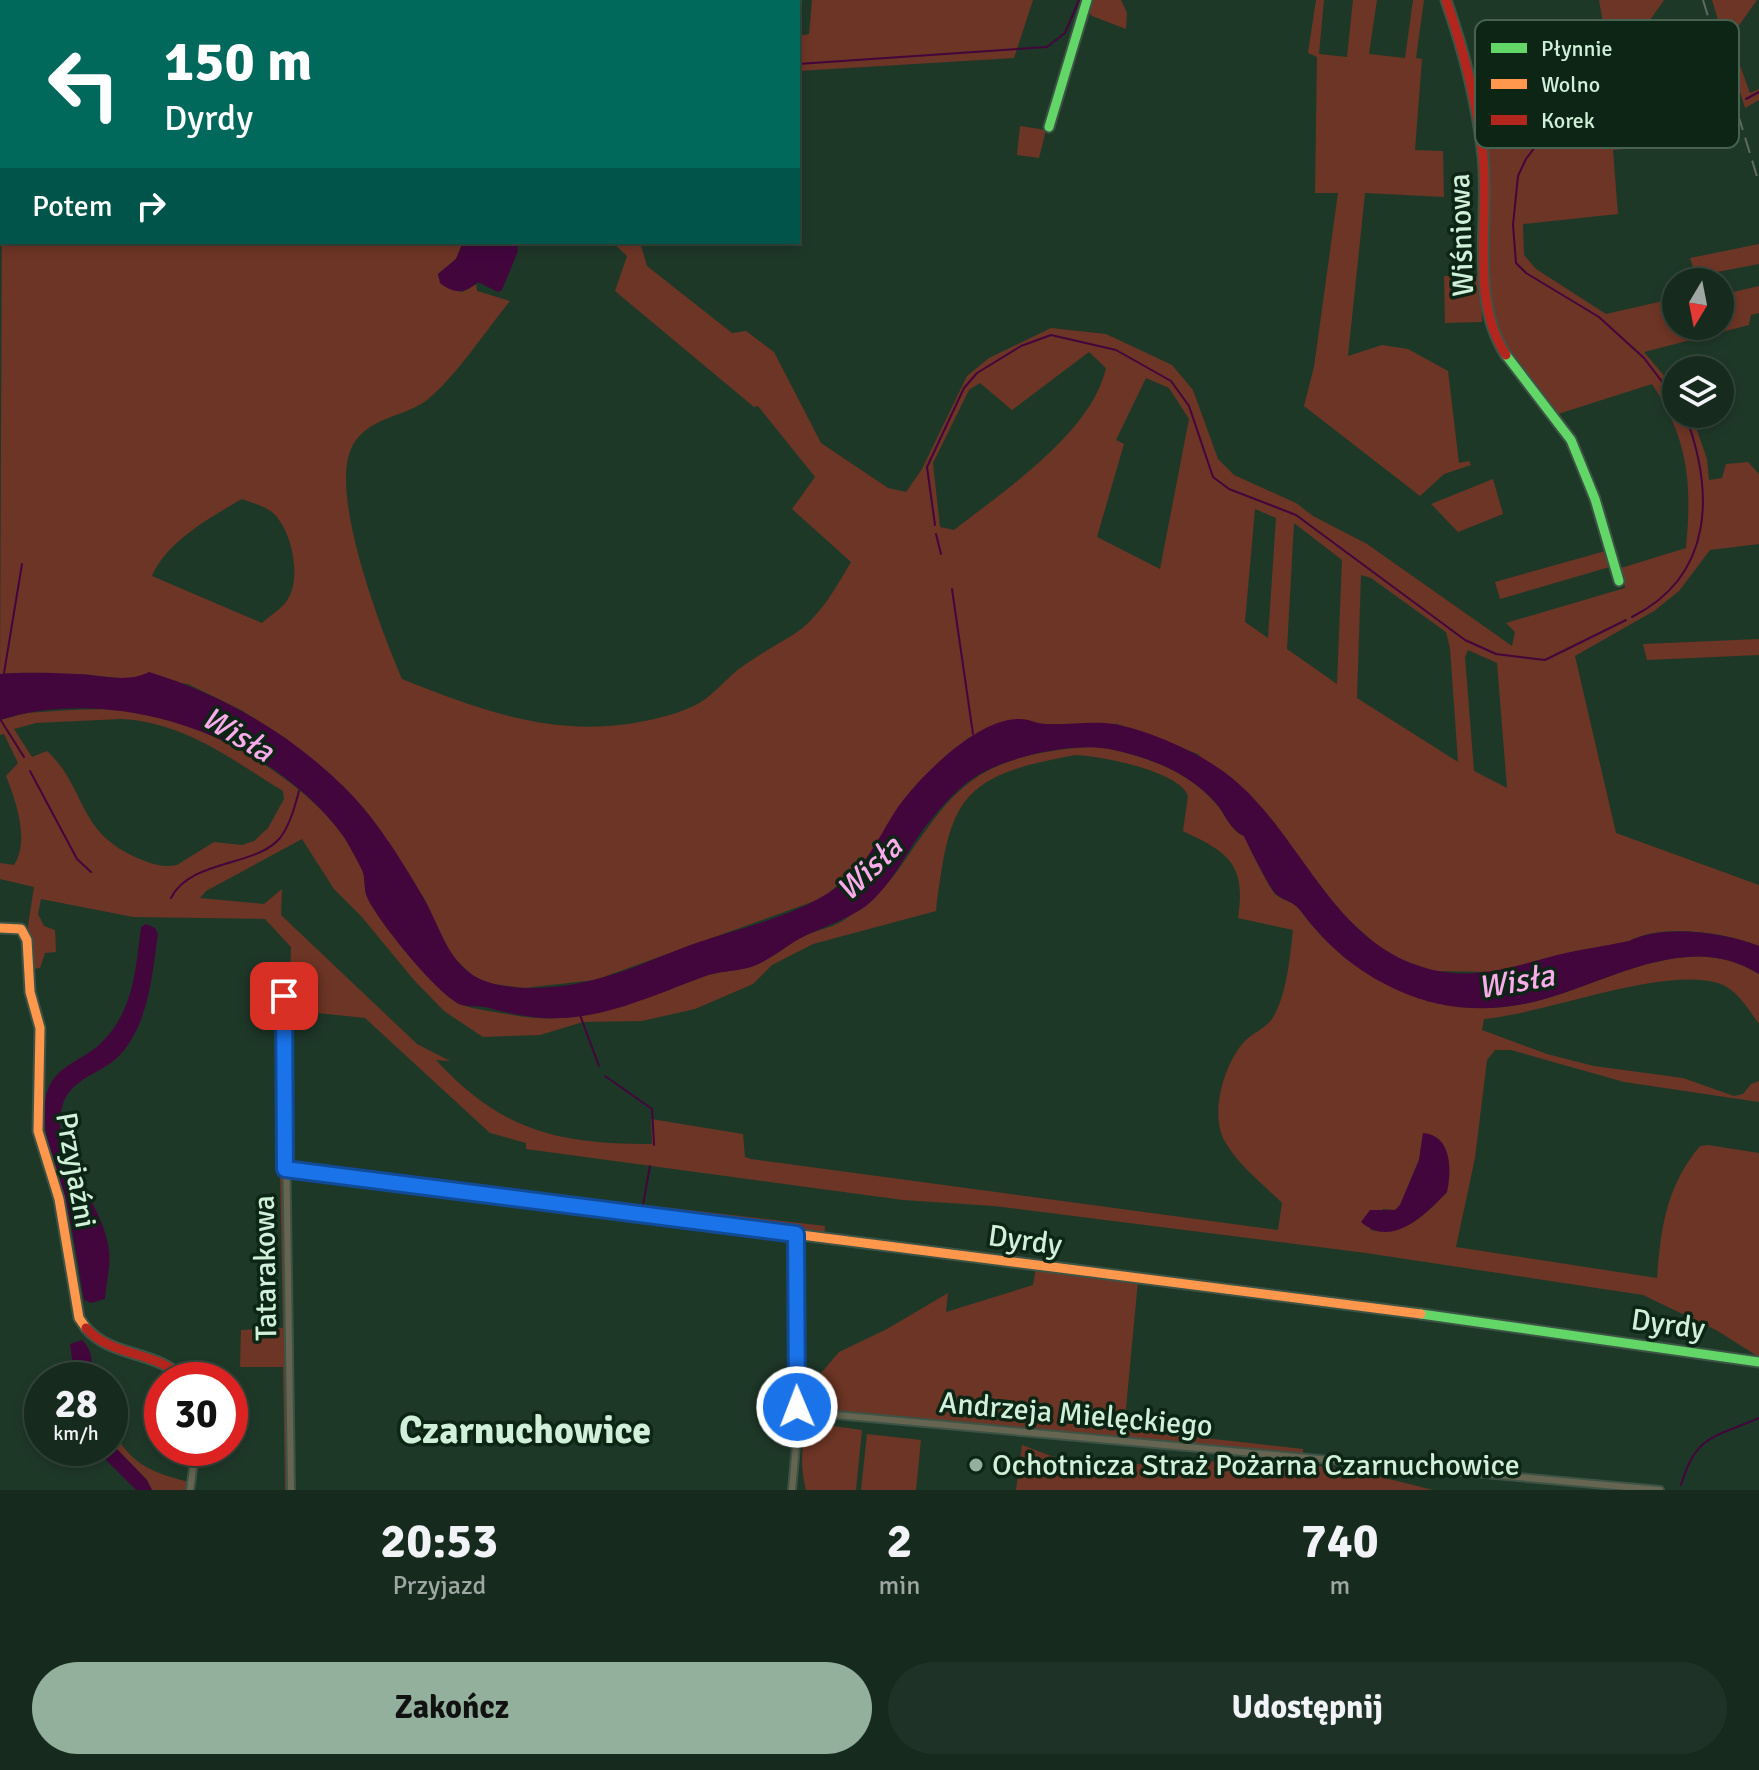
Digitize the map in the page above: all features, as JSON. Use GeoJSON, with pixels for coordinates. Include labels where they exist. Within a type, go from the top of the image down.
{"type":"FeatureCollection","features":[{"type":"Feature","properties":{"kind":"street"},"geometry":{"type":"LineString","coordinates":[[1049,127],[1087,0]]}},
{"type":"Feature","properties":{"kind":"street","name":"Wiśniowa"},"geometry":{"type":"LineString","coordinates":[[1446,0],[1460,37],[1475,118]]}},
{"type":"Feature","properties":{"kind":"street","name":"Wiśniowa"},"geometry":{"type":"LineString","coordinates":[[1481,148],[1486,209],[1486,299],[1496,340],[1506,358],[1561,424],[1571,443],[1602,522],[1619,581]]}},
{"type":"Feature","properties":{"kind":"street","name":"Przyjaźni"},"geometry":{"type":"LineString","coordinates":[[0,928],[21,929],[27,940],[30,992],[41,1041],[38,1131],[59,1199],[79,1318],[88,1331],[106,1345],[155,1362]]}},
{"type":"Feature","properties":{"kind":"street","name":"Tatarakowa"},"geometry":{"type":"LineString","coordinates":[[284,996],[291,1490]]}},
{"type":"Feature","properties":{"kind":"street","name":"Dyrdy"},"geometry":{"type":"LineString","coordinates":[[285,1169],[1759,1362]]}},
{"type":"Feature","properties":{"kind":"street"},"geometry":{"type":"LineString","coordinates":[[792,1490],[797,1430],[802,1417],[797,1407],[796,1234]]}},
{"type":"Feature","properties":{"kind":"street","name":"Andrzeja Mielęckiego"},"geometry":{"type":"LineString","coordinates":[[802,1417],[814,1413],[1660,1490]]}},
{"type":"Feature","properties":{"kind":"street"},"geometry":{"type":"LineString","coordinates":[[190,1490],[193,1466]]}},
{"type":"Feature","properties":{"kind":"shaded area"},"geometry":{"type":"Polygon","coordinates":[[[812,0],[1033,0],[1014,58],[800,71],[800,36],[809,34],[812,0]]]}},
{"type":"Feature","properties":{"kind":"shaded area"},"geometry":{"type":"Polygon","coordinates":[[[1090,0],[1121,0],[1127,13],[1126,29],[1092,16],[1087,10],[1090,0]]]}},
{"type":"Feature","properties":{"kind":"shaded area"},"geometry":{"type":"Polygon","coordinates":[[[1316,0],[1324,0],[1319,54],[1347,57],[1353,0],[1377,0],[1369,54],[1405,58],[1413,0],[1424,0],[1416,58],[1422,59],[1415,150],[1443,151],[1444,197],[1365,193],[1348,356],[1382,345],[1408,349],[1448,371],[1459,463],[1469,461],[1471,465],[1444,474],[1420,496],[1304,406],[1314,367],[1338,193],[1315,193],[1317,57],[1308,53],[1316,0]]]}},
{"type":"Feature","properties":{"kind":"shaded area"},"geometry":{"type":"Polygon","coordinates":[[[1599,0],[1664,0],[1650,20],[1602,20],[1599,0]]]}},
{"type":"Feature","properties":{"kind":"shaded area"},"geometry":{"type":"Polygon","coordinates":[[[1712,0],[1757,0],[1739,25],[1739,20],[1718,20],[1712,0]]]}},
{"type":"Feature","properties":{"kind":"shaded area"},"geometry":{"type":"Polygon","coordinates":[[[1739,63],[1750,93],[1759,89],[1759,100],[1745,108],[1739,88],[1739,63]]]}},
{"type":"Feature","properties":{"kind":"shaded area"},"geometry":{"type":"Polygon","coordinates":[[[1020,126],[1046,130],[1039,158],[1017,155],[1020,126]]]}},
{"type":"Feature","properties":{"kind":"shaded area"},"geometry":{"type":"Polygon","coordinates":[[[1481,148],[1637,148],[1613,150],[1618,214],[1523,224],[1524,255],[1536,269],[1606,314],[1662,301],[1662,340],[1691,340],[1644,352],[1662,373],[1662,401],[1652,384],[1558,414],[1506,353],[1488,301],[1481,148]]]}},
{"type":"Feature","properties":{"kind":"shaded area"},"geometry":{"type":"Polygon","coordinates":[[[2,244],[462,244],[456,259],[438,274],[441,282],[450,289],[463,292],[476,284],[477,291],[510,301],[459,367],[427,400],[375,424],[357,438],[346,471],[352,530],[371,597],[402,679],[493,712],[553,725],[585,727],[650,720],[701,702],[732,674],[808,623],[828,599],[851,562],[792,509],[815,477],[758,406],[754,407],[615,291],[627,256],[614,244],[641,244],[647,266],[732,333],[746,331],[774,352],[821,443],[888,488],[906,492],[922,469],[967,376],[989,358],[1051,328],[1106,334],[1172,365],[1193,390],[1218,459],[1234,475],[1296,503],[1313,516],[1367,544],[1512,646],[1515,632],[1506,623],[1625,588],[1621,568],[1686,548],[1688,483],[1675,428],[1696,428],[1707,459],[1709,480],[1722,478],[1726,464],[1748,462],[1759,474],[1759,544],[1710,550],[1679,591],[1654,611],[1575,656],[1616,833],[1759,885],[1759,946],[1711,934],[1659,932],[1494,972],[1434,971],[1402,960],[1378,946],[1342,914],[1301,860],[1198,754],[1117,724],[1039,724],[1019,719],[968,738],[929,773],[899,806],[875,852],[823,898],[595,980],[524,988],[493,984],[474,977],[450,954],[425,900],[371,818],[343,786],[285,738],[241,710],[188,684],[75,674],[0,674],[2,244]],[[1089,352],[1012,410],[980,383],[969,390],[933,463],[940,527],[954,530],[1044,458],[1083,415],[1098,392],[1106,368],[1089,352]],[[1146,378],[1116,440],[1124,444],[1097,537],[1160,569],[1189,419],[1169,388],[1146,378]],[[242,499],[217,514],[179,541],[152,576],[262,623],[284,605],[291,593],[294,568],[285,530],[272,512],[242,499]],[[1255,509],[1245,622],[1268,638],[1276,518],[1255,509]],[[1294,523],[1287,649],[1337,684],[1342,560],[1294,523]],[[1361,575],[1357,698],[1458,762],[1450,648],[1446,632],[1371,578],[1361,575]],[[1468,650],[1465,657],[1474,771],[1507,788],[1497,663],[1468,650]]]}},
{"type":"Feature","properties":{"kind":"shaded area"},"geometry":{"type":"Polygon","coordinates":[[[1759,244],[1759,264],[1734,269],[1693,268],[1690,258],[1759,244]]]}},
{"type":"Feature","properties":{"kind":"shaded area"},"geometry":{"type":"Polygon","coordinates":[[[1444,276],[1481,276],[1482,322],[1445,323],[1444,276]]]}},
{"type":"Feature","properties":{"kind":"shaded area"},"geometry":{"type":"Polygon","coordinates":[[[1759,286],[1759,313],[1751,315],[1749,325],[1734,329],[1734,292],[1759,286]]]}},
{"type":"Feature","properties":{"kind":"shaded area"},"geometry":{"type":"Polygon","coordinates":[[[1493,479],[1503,514],[1458,532],[1431,504],[1493,479]]]}},
{"type":"Feature","properties":{"kind":"shaded area"},"geometry":{"type":"Polygon","coordinates":[[[1609,550],[1613,566],[1500,599],[1495,582],[1609,550]]]}},
{"type":"Feature","properties":{"kind":"shaded area"},"geometry":{"type":"Polygon","coordinates":[[[1759,639],[1759,655],[1647,660],[1643,644],[1759,639]]]}},
{"type":"Feature","properties":{"kind":"shaded area"},"geometry":{"type":"Polygon","coordinates":[[[101,709],[149,714],[202,731],[258,761],[285,779],[330,819],[361,867],[366,896],[374,909],[396,940],[439,988],[462,1005],[518,1016],[543,1018],[591,1014],[705,976],[759,963],[802,937],[842,921],[874,896],[896,873],[941,811],[973,780],[1017,759],[1086,747],[1110,749],[1140,757],[1194,783],[1216,804],[1235,830],[1244,836],[1275,894],[1297,907],[1334,948],[1359,967],[1387,984],[1419,997],[1467,1007],[1499,1007],[1533,1002],[1646,964],[1675,958],[1703,957],[1732,961],[1759,974],[1759,1024],[1727,987],[1697,980],[1639,985],[1484,1019],[1482,1030],[1547,1054],[1594,1066],[1683,1078],[1734,1096],[1743,1094],[1751,1084],[1759,1081],[1759,1102],[1624,1082],[1511,1050],[1495,1050],[1487,1060],[1475,1158],[1456,1247],[1657,1278],[1667,1208],[1680,1177],[1700,1146],[1759,1153],[1759,1357],[1716,1330],[1643,1295],[1366,1253],[994,1206],[903,1200],[526,1149],[526,1143],[490,1133],[365,1018],[289,1010],[291,947],[265,919],[133,917],[41,899],[38,914],[44,926],[55,930],[56,952],[45,953],[40,968],[32,969],[28,926],[34,887],[0,879],[0,863],[14,865],[19,855],[21,833],[6,776],[18,763],[4,734],[0,735],[0,720],[26,713],[101,709]],[[121,719],[36,723],[14,729],[32,757],[47,751],[60,765],[84,809],[104,836],[119,848],[145,861],[163,866],[177,865],[214,842],[242,845],[254,841],[268,828],[284,799],[283,791],[226,755],[186,735],[166,727],[121,719]],[[1075,755],[1036,763],[983,784],[967,799],[955,818],[947,843],[936,911],[813,944],[772,965],[753,984],[695,1009],[642,1021],[583,1022],[540,1035],[483,1037],[444,1011],[414,980],[361,916],[334,889],[302,839],[206,891],[200,898],[264,904],[282,889],[281,915],[417,1044],[450,1061],[436,1060],[460,1084],[508,1118],[533,1129],[588,1141],[652,1144],[651,1119],[743,1134],[745,1157],[751,1159],[1278,1230],[1282,1203],[1229,1149],[1218,1116],[1221,1089],[1230,1063],[1247,1039],[1269,1022],[1277,1010],[1287,976],[1293,930],[1238,918],[1237,873],[1213,846],[1183,831],[1188,796],[1182,787],[1170,779],[1138,766],[1087,756],[1075,755]],[[1423,1134],[1419,1160],[1400,1205],[1396,1210],[1383,1209],[1370,1230],[1404,1227],[1422,1216],[1447,1192],[1423,1134]]]}},
{"type":"Feature","properties":{"kind":"shaded area"},"geometry":{"type":"Polygon","coordinates":[[[280,1172],[283,1172],[288,1490],[285,1490],[283,1367],[248,1367],[248,1362],[240,1362],[241,1330],[283,1328],[280,1172]]]}},
{"type":"Feature","properties":{"kind":"shaded area"},"geometry":{"type":"Polygon","coordinates":[[[518,1190],[825,1226],[824,1235],[517,1195],[518,1190]]]}},
{"type":"Feature","properties":{"kind":"shaded area"},"geometry":{"type":"Polygon","coordinates":[[[1036,1268],[1138,1281],[1124,1429],[1303,1449],[1303,1454],[813,1410],[802,1405],[817,1378],[839,1352],[887,1329],[948,1293],[946,1312],[1033,1285],[1036,1268]]]}},
{"type":"Feature","properties":{"kind":"shaded area"},"geometry":{"type":"Polygon","coordinates":[[[811,1423],[862,1430],[856,1490],[806,1490],[802,1456],[804,1438],[811,1423]]]}},
{"type":"Feature","properties":{"kind":"shaded area"},"geometry":{"type":"Polygon","coordinates":[[[867,1434],[921,1440],[916,1490],[861,1490],[867,1434]]]}},
{"type":"Feature","properties":{"kind":"shaded area"},"geometry":{"type":"Polygon","coordinates":[[[1022,1445],[1078,1466],[1253,1460],[1349,1469],[1433,1490],[1016,1490],[1022,1445]]]}},
{"type":"Feature","properties":{"kind":"shaded area"},"geometry":{"type":"Polygon","coordinates":[[[128,1452],[151,1470],[189,1482],[187,1490],[152,1490],[147,1480],[128,1460],[128,1452]]]}},
{"type":"Feature","properties":{"kind":"water"},"geometry":{"type":"Polygon","coordinates":[[[462,244],[517,244],[518,251],[502,290],[498,292],[478,282],[469,289],[455,291],[440,283],[438,274],[456,259],[462,244]]]}},
{"type":"Feature","properties":{"kind":"water","name":"Wisła"},"geometry":{"type":"Polygon","coordinates":[[[149,672],[202,692],[253,717],[322,767],[355,798],[387,839],[457,961],[467,971],[494,984],[544,988],[606,977],[812,902],[855,872],[898,807],[935,765],[987,728],[1020,719],[1043,724],[1119,725],[1151,734],[1214,765],[1240,785],[1263,809],[1347,918],[1372,940],[1400,958],[1433,970],[1481,973],[1676,931],[1729,937],[1759,946],[1759,974],[1732,961],[1703,957],[1675,958],[1646,964],[1533,1002],[1498,1008],[1464,1008],[1413,997],[1355,966],[1321,935],[1297,907],[1276,894],[1244,836],[1231,826],[1215,802],[1193,782],[1139,756],[1094,747],[1038,753],[1002,764],[972,779],[937,812],[889,881],[866,906],[753,966],[709,975],[625,1006],[586,1016],[536,1017],[465,1006],[439,989],[396,940],[368,899],[362,870],[344,837],[313,802],[276,771],[234,746],[189,727],[141,714],[93,709],[45,710],[0,720],[0,674],[57,673],[122,678],[149,672]]]}},
{"type":"Feature","properties":{"kind":"water"},"geometry":{"type":"Polygon","coordinates":[[[146,924],[155,928],[158,934],[148,998],[137,1028],[120,1055],[72,1089],[62,1107],[60,1124],[63,1142],[105,1231],[109,1250],[105,1299],[91,1303],[84,1300],[69,1215],[46,1131],[45,1102],[48,1089],[57,1075],[99,1045],[119,1019],[131,990],[141,927],[146,924]]]}},
{"type":"Feature","properties":{"kind":"water"},"geometry":{"type":"Polygon","coordinates":[[[1423,1133],[1433,1135],[1445,1147],[1449,1165],[1447,1192],[1418,1219],[1396,1230],[1384,1232],[1361,1222],[1370,1210],[1395,1210],[1400,1205],[1419,1160],[1423,1133]]]}},
{"type":"Feature","properties":{"kind":"water"},"geometry":{"type":"Polygon","coordinates":[[[82,1340],[92,1362],[72,1362],[70,1344],[82,1340]]]}},
{"type":"Feature","properties":{"kind":"water"},"geometry":{"type":"Polygon","coordinates":[[[128,1460],[147,1480],[152,1490],[136,1490],[112,1466],[128,1466],[128,1460]]]}},
{"type":"Feature","properties":{"kind":"waterway"},"geometry":{"type":"LineString","coordinates":[[800,64],[1047,47],[1065,33],[1079,0]]}},
{"type":"Feature","properties":{"kind":"waterway"},"geometry":{"type":"LineString","coordinates":[[1746,99],[1759,92]]}},
{"type":"Feature","properties":{"kind":"waterway"},"geometry":{"type":"LineString","coordinates":[[1534,148],[1518,176],[1513,225],[1516,263],[1526,273],[1599,317],[1644,358],[1662,382]]}},
{"type":"Feature","properties":{"kind":"waterway"},"geometry":{"type":"LineString","coordinates":[[935,525],[927,467],[964,388],[977,373],[1021,346],[1051,335],[1116,350],[1171,381],[1189,406],[1213,477],[1229,489],[1296,515],[1465,640],[1496,654],[1545,660],[1626,620]]}},
{"type":"Feature","properties":{"kind":"waterway"},"geometry":{"type":"LineString","coordinates":[[1632,617],[1659,599],[1679,578],[1693,555],[1703,501],[1701,472],[1689,428]]}},
{"type":"Feature","properties":{"kind":"waterway"},"geometry":{"type":"LineString","coordinates":[[936,534],[941,554]]}},
{"type":"Feature","properties":{"kind":"waterway"},"geometry":{"type":"LineString","coordinates":[[4,673],[22,564]]}},
{"type":"Feature","properties":{"kind":"waterway"},"geometry":{"type":"LineString","coordinates":[[952,589],[973,734]]}},
{"type":"Feature","properties":{"kind":"waterway"},"geometry":{"type":"LineString","coordinates":[[0,719],[24,757]]}},
{"type":"Feature","properties":{"kind":"waterway"},"geometry":{"type":"LineString","coordinates":[[30,771],[77,859],[91,872]]}},
{"type":"Feature","properties":{"kind":"waterway"},"geometry":{"type":"LineString","coordinates":[[171,898],[180,885],[193,876],[256,854],[280,838],[292,815],[299,791]]}},
{"type":"Feature","properties":{"kind":"waterway"},"geometry":{"type":"LineString","coordinates":[[580,1015],[599,1066]]}},
{"type":"Feature","properties":{"kind":"waterway"},"geometry":{"type":"LineString","coordinates":[[605,1076],[652,1109],[654,1145]]}},
{"type":"Feature","properties":{"kind":"waterway"},"geometry":{"type":"LineString","coordinates":[[642,1210],[650,1166]]}},
{"type":"Feature","properties":{"kind":"waterway"},"geometry":{"type":"LineString","coordinates":[[1681,1485],[1700,1447],[1718,1435],[1759,1418]]}},
{"type":"Feature","properties":{"kind":"railway"},"geometry":{"type":"LineString","coordinates":[[1703,0],[1709,20]]}},
{"type":"Feature","properties":{"kind":"railway"},"geometry":{"type":"LineString","coordinates":[[1739,118],[1759,183]]}},
{"type":"Feature","properties":{"kind":"traffic: fast"},"geometry":{"type":"LineString","coordinates":[[1049,127],[1087,0]]}},
{"type":"Feature","properties":{"kind":"traffic: fast"},"geometry":{"type":"LineString","coordinates":[[1506,355],[1571,440],[1595,499],[1619,581]]}},
{"type":"Feature","properties":{"kind":"traffic: fast"},"geometry":{"type":"LineString","coordinates":[[285,1169],[731,1226]]}},
{"type":"Feature","properties":{"kind":"traffic: fast"},"geometry":{"type":"LineString","coordinates":[[1421,1314],[1759,1362]]}},
{"type":"Feature","properties":{"kind":"traffic: slow"},"geometry":{"type":"LineString","coordinates":[[0,928],[21,929],[27,940],[30,992],[40,1028],[38,1131],[59,1199],[79,1318],[86,1328]]}},
{"type":"Feature","properties":{"kind":"traffic: slow"},"geometry":{"type":"LineString","coordinates":[[731,1226],[1421,1314]]}},
{"type":"Feature","properties":{"kind":"traffic: jam"},"geometry":{"type":"LineString","coordinates":[[1446,0],[1475,106]]}},
{"type":"Feature","properties":{"kind":"traffic: jam"},"geometry":{"type":"LineString","coordinates":[[1482,148],[1484,284],[1495,333],[1506,355]]}},
{"type":"Feature","properties":{"kind":"traffic: jam"},"geometry":{"type":"LineString","coordinates":[[86,1328],[109,1345],[158,1362]]}},
{"type":"Feature","properties":{"kind":"place","name":"Ochotnicza Straż Pożarna Czarnuchowice"},"geometry":{"type":"Point","coordinates":[976,1465]}},
{"type":"Feature","properties":{"kind":"district","name":"Czarnuchowice"},"geometry":{"type":"Point","coordinates":[525,1430]}},
{"type":"Feature","properties":{"kind":"route"},"geometry":{"type":"LineString","coordinates":[[284,996],[285,1169],[796,1234],[797,1407]]}}]}
